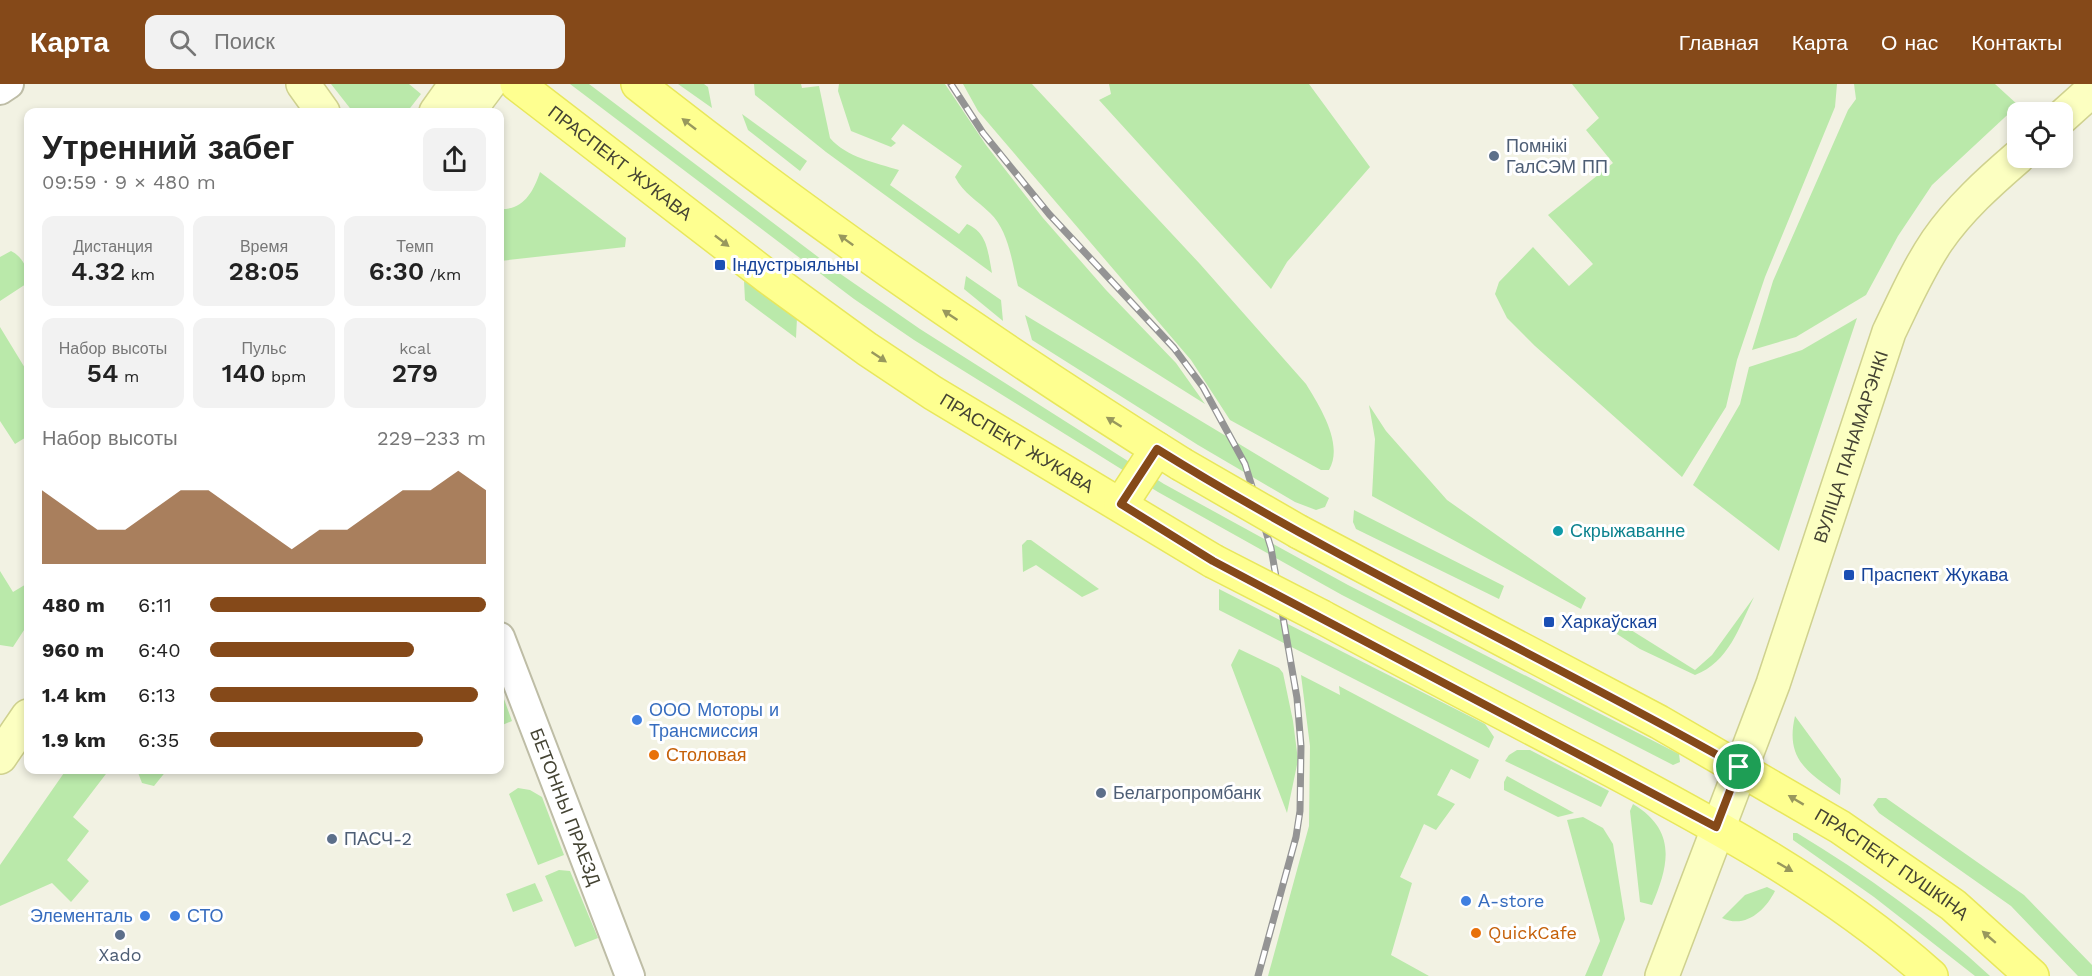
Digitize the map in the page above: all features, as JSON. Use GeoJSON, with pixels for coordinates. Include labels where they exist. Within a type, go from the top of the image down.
{"type":"FeatureCollection","features":[{"type":"Feature","properties":{"kind":"main road"},"geometry":{"type":"LineString","coordinates":[[303,84],[320,108]]}},
{"type":"Feature","properties":{"kind":"main road"},"geometry":{"type":"LineString","coordinates":[[439,108],[456,84]]}},
{"type":"Feature","properties":{"kind":"main road"},"geometry":{"type":"LineString","coordinates":[[471,108],[489,84]]}},
{"type":"Feature","properties":{"kind":"main road"},"geometry":{"type":"LineString","coordinates":[[638,84],[737,162],[910,287],[1013,358],[1169,456],[1299,532],[1659,722],[1739,767]]}},
{"type":"Feature","properties":{"kind":"main road"},"geometry":{"type":"LineString","coordinates":[[2073,107],[2092,90]]}},
{"type":"Feature","properties":{"kind":"main road","name":"ПРАСПЕКТ ЖУКАВА"},"geometry":{"type":"LineString","coordinates":[[530,94],[768,277],[867,349],[933,393],[1213,561],[1716,827]]}},
{"type":"Feature","properties":{"kind":"main road","name":"ВУЛІЦА ПАНАМАРЭНКІ"},"geometry":{"type":"LineString","coordinates":[[1662,976],[1716,827],[1773,684],[1889,332],[1910,287],[1937,241],[1982,188],[2007,166]]}},
{"type":"Feature","properties":{"kind":"main road"},"geometry":{"type":"LineString","coordinates":[[1121,504],[1169,456]]}},
{"type":"Feature","properties":{"kind":"main road"},"geometry":{"type":"LineString","coordinates":[[0,757],[24,722]]}},
{"type":"Feature","properties":{"kind":"main road","name":"ПРАСПЕКТ ПУШКІНА"},"geometry":{"type":"LineString","coordinates":[[1739,767],[1840,827],[1953,905],[2032,976]]}},
{"type":"Feature","properties":{"kind":"main road"},"geometry":{"type":"LineString","coordinates":[[1716,827],[1806,880],[1856,915],[1931,976]]}},
{"type":"Feature","properties":{"kind":"street"},"geometry":{"type":"LineString","coordinates":[[0,90],[9,84]]}},
{"type":"Feature","properties":{"kind":"street","name":"БЕТОННЫ ПРАЕЗД"},"geometry":{"type":"LineString","coordinates":[[504,647],[630,976]]}},
{"type":"Feature","properties":{"kind":"green space"},"geometry":{"type":"Polygon","coordinates":[[[331,84],[409,84],[421,94],[410,108],[350,108],[331,84]]]}},
{"type":"Feature","properties":{"kind":"green space"},"geometry":{"type":"Polygon","coordinates":[[[570,84],[589,84],[842,275],[920,329],[1164,484],[1348,585],[1679,754],[1680,762],[1673,765],[1342,595],[1158,492],[914,340],[854,299],[570,84]]]}},
{"type":"Feature","properties":{"kind":"green space"},"geometry":{"type":"Polygon","coordinates":[[[678,84],[704,84],[708,87],[712,108],[678,84]]]}},
{"type":"Feature","properties":{"kind":"green space"},"geometry":{"type":"Polygon","coordinates":[[[754,84],[801,84],[802,88],[819,86],[830,138],[853,155],[899,170],[890,185],[959,234],[967,224],[974,228],[986,244],[992,273],[826,152],[755,95],[754,84]]]}},
{"type":"Feature","properties":{"kind":"green space"},"geometry":{"type":"Polygon","coordinates":[[[839,84],[945,84],[986,145],[1043,218],[1106,290],[1176,363],[1205,404],[1018,286],[1002,229],[990,213],[967,192],[955,177],[962,166],[903,124],[891,139],[896,143],[891,147],[851,131],[838,91],[839,84]]]}},
{"type":"Feature","properties":{"kind":"green space"},"geometry":{"type":"Polygon","coordinates":[[[963,84],[1032,84],[1200,264],[1306,384],[1323,414],[1332,437],[1333,460],[1329,470],[1321,470],[1230,420],[1191,360],[978,111],[963,84]]]}},
{"type":"Feature","properties":{"kind":"green space"},"geometry":{"type":"Polygon","coordinates":[[[1109,84],[1309,84],[1370,167],[1287,262],[1271,289],[1099,100],[1111,94],[1109,84]]]}},
{"type":"Feature","properties":{"kind":"green space"},"geometry":{"type":"Polygon","coordinates":[[[1572,84],[1837,84],[1835,107],[1765,277],[1737,360],[1726,407],[1682,477],[1535,346],[1507,318],[1495,294],[1499,282],[1533,247],[1569,286],[1593,264],[1548,215],[1613,163],[1586,130],[1599,118],[1572,84]]]}},
{"type":"Feature","properties":{"kind":"green space"},"geometry":{"type":"Polygon","coordinates":[[[1854,84],[1995,84],[2015,102],[2007,102],[2007,115],[1932,185],[1898,236],[1866,295],[1796,337],[1752,350],[1773,281],[1848,110],[1856,99],[1854,84]]]}},
{"type":"Feature","properties":{"kind":"green space"},"geometry":{"type":"Polygon","coordinates":[[[742,114],[807,161],[800,171],[748,130],[742,114]]]}},
{"type":"Feature","properties":{"kind":"green space"},"geometry":{"type":"Polygon","coordinates":[[[540,172],[626,238],[625,247],[504,261],[504,209],[521,203],[534,187],[540,172]]]}},
{"type":"Feature","properties":{"kind":"green space"},"geometry":{"type":"Polygon","coordinates":[[[11,251],[20,257],[24,264],[24,285],[0,301],[0,257],[11,251]]]}},
{"type":"Feature","properties":{"kind":"green space"},"geometry":{"type":"Polygon","coordinates":[[[966,276],[1001,300],[1003,321],[964,289],[966,276]]]}},
{"type":"Feature","properties":{"kind":"green space"},"geometry":{"type":"Polygon","coordinates":[[[744,281],[797,318],[796,338],[745,300],[744,281]]]}},
{"type":"Feature","properties":{"kind":"green space"},"geometry":{"type":"Polygon","coordinates":[[[1025,315],[1329,498],[1325,507],[1316,510],[1295,502],[1198,445],[1032,340],[1025,315]]]}},
{"type":"Feature","properties":{"kind":"green space"},"geometry":{"type":"Polygon","coordinates":[[[1857,318],[1779,551],[1693,485],[1740,404],[1749,367],[1802,350],[1857,318]]]}},
{"type":"Feature","properties":{"kind":"green space"},"geometry":{"type":"Polygon","coordinates":[[[0,327],[24,366],[24,438],[15,444],[0,421],[0,327]]]}},
{"type":"Feature","properties":{"kind":"green space"},"geometry":{"type":"Polygon","coordinates":[[[1369,405],[1386,431],[1447,500],[1586,598],[1581,609],[1372,496],[1375,439],[1369,405]]]}},
{"type":"Feature","properties":{"kind":"green space"},"geometry":{"type":"Polygon","coordinates":[[[1354,510],[1504,586],[1499,599],[1356,529],[1353,522],[1354,510]]]}},
{"type":"Feature","properties":{"kind":"green space"},"geometry":{"type":"Polygon","coordinates":[[[1027,540],[1031,540],[1099,589],[1082,597],[1036,565],[1023,572],[1022,545],[1027,540]]]}},
{"type":"Feature","properties":{"kind":"green space"},"geometry":{"type":"Polygon","coordinates":[[[0,571],[13,592],[24,585],[24,630],[13,647],[0,645],[0,571]]]}},
{"type":"Feature","properties":{"kind":"green space"},"geometry":{"type":"Polygon","coordinates":[[[1219,589],[1485,724],[1494,737],[1489,748],[1219,610],[1219,589]]]}},
{"type":"Feature","properties":{"kind":"green space"},"geometry":{"type":"Polygon","coordinates":[[[1754,597],[1725,653],[1707,669],[1695,675],[1640,649],[1600,623],[1607,615],[1695,670],[1712,655],[1754,597]]]}},
{"type":"Feature","properties":{"kind":"green space"},"geometry":{"type":"Polygon","coordinates":[[[1239,649],[1279,668],[1283,673],[1298,760],[1287,813],[1231,665],[1239,649]]]}},
{"type":"Feature","properties":{"kind":"green space"},"geometry":{"type":"Polygon","coordinates":[[[1301,675],[1340,695],[1339,686],[1479,760],[1470,779],[1451,769],[1437,795],[1455,804],[1436,830],[1424,824],[1400,877],[1412,883],[1391,955],[1429,976],[1268,976],[1309,826],[1310,746],[1301,675]]]}},
{"type":"Feature","properties":{"kind":"green space"},"geometry":{"type":"Polygon","coordinates":[[[504,699],[512,721],[504,724],[504,699]]]}},
{"type":"Feature","properties":{"kind":"green space"},"geometry":{"type":"Polygon","coordinates":[[[1795,716],[1841,779],[1840,795],[1801,763],[1793,743],[1795,716]]]}},
{"type":"Feature","properties":{"kind":"green space"},"geometry":{"type":"Polygon","coordinates":[[[1517,750],[1530,750],[1609,791],[1601,807],[1505,761],[1517,750]]]}},
{"type":"Feature","properties":{"kind":"green space"},"geometry":{"type":"Polygon","coordinates":[[[63,774],[106,774],[73,817],[89,831],[67,860],[89,881],[71,902],[52,883],[0,906],[0,865],[63,774]]]}},
{"type":"Feature","properties":{"kind":"green space"},"geometry":{"type":"Polygon","coordinates":[[[139,774],[164,774],[154,786],[142,783],[139,774]]]}},
{"type":"Feature","properties":{"kind":"green space"},"geometry":{"type":"Polygon","coordinates":[[[1507,776],[1574,813],[1558,817],[1504,790],[1507,776]]]}},
{"type":"Feature","properties":{"kind":"green space"},"geometry":{"type":"Polygon","coordinates":[[[518,788],[530,790],[542,797],[564,855],[538,865],[509,794],[518,788]]]}},
{"type":"Feature","properties":{"kind":"green space"},"geometry":{"type":"Polygon","coordinates":[[[1878,798],[1886,798],[2024,895],[2092,965],[2092,976],[2078,976],[2011,906],[1879,813],[1873,805],[1878,798]]]}},
{"type":"Feature","properties":{"kind":"green space"},"geometry":{"type":"Polygon","coordinates":[[[1633,804],[1647,814],[1663,836],[1665,861],[1663,875],[1652,905],[1640,902],[1630,811],[1633,804]]]}},
{"type":"Feature","properties":{"kind":"green space"},"geometry":{"type":"Polygon","coordinates":[[[1583,817],[1603,828],[1613,844],[1625,919],[1602,976],[1585,976],[1600,941],[1567,820],[1583,817]]]}},
{"type":"Feature","properties":{"kind":"green space"},"geometry":{"type":"Polygon","coordinates":[[[1793,833],[1797,833],[1873,882],[1945,937],[1990,976],[1975,976],[1874,897],[1793,840],[1793,833]]]}},
{"type":"Feature","properties":{"kind":"green space"},"geometry":{"type":"Polygon","coordinates":[[[559,870],[570,871],[598,938],[575,947],[545,876],[559,870]]]}},
{"type":"Feature","properties":{"kind":"green space"},"geometry":{"type":"Polygon","coordinates":[[[535,883],[543,901],[513,912],[506,894],[535,883]]]}},
{"type":"Feature","properties":{"kind":"green space"},"geometry":{"type":"Polygon","coordinates":[[[1767,887],[1775,891],[1766,905],[1753,916],[1739,921],[1722,918],[1745,895],[1767,887]]]}},
{"type":"Feature","properties":{"kind":"railway"},"geometry":{"type":"LineString","coordinates":[[951,84],[983,133],[1049,214],[1174,348],[1203,387],[1245,464],[1271,548],[1297,698],[1301,746],[1300,811],[1296,837],[1258,976]]}},
{"type":"Feature","properties":{"kind":"place","name":"Помнікі ГалСЭМ ПП"},"geometry":{"type":"Point","coordinates":[1494,156]}},
{"type":"Feature","properties":{"kind":"place","name":"Індустрыяльны"},"geometry":{"type":"Point","coordinates":[720,265]}},
{"type":"Feature","properties":{"kind":"place","name":"Скрыжаванне"},"geometry":{"type":"Point","coordinates":[1558,531]}},
{"type":"Feature","properties":{"kind":"place","name":"Праспект Жукава"},"geometry":{"type":"Point","coordinates":[1849,575]}},
{"type":"Feature","properties":{"kind":"place","name":"Харкаўская"},"geometry":{"type":"Point","coordinates":[1549,622]}},
{"type":"Feature","properties":{"kind":"place","name":"ООО Моторы и Трансмиссия"},"geometry":{"type":"Point","coordinates":[637,720]}},
{"type":"Feature","properties":{"kind":"place","name":"Столовая"},"geometry":{"type":"Point","coordinates":[654,755]}},
{"type":"Feature","properties":{"kind":"place","name":"Белагропромбанк"},"geometry":{"type":"Point","coordinates":[1101,793]}},
{"type":"Feature","properties":{"kind":"place","name":"ПАСЧ-2"},"geometry":{"type":"Point","coordinates":[332,839]}},
{"type":"Feature","properties":{"kind":"place","name":"А-store"},"geometry":{"type":"Point","coordinates":[1466,901]}},
{"type":"Feature","properties":{"kind":"place","name":"Элементаль"},"geometry":{"type":"Point","coordinates":[145,916]}},
{"type":"Feature","properties":{"kind":"place","name":"СТО"},"geometry":{"type":"Point","coordinates":[175,916]}},
{"type":"Feature","properties":{"kind":"place","name":"QuickCafe"},"geometry":{"type":"Point","coordinates":[1476,933]}},
{"type":"Feature","properties":{"kind":"place","name":"Xado"},"geometry":{"type":"Point","coordinates":[120,935]}},
{"type":"Feature","properties":{"kind":"route"},"geometry":{"type":"LineString","coordinates":[[1157,449],[1299,532],[1659,722],[1739,767],[1716,827],[1213,561],[1121,504],[1157,449]]}}]}
